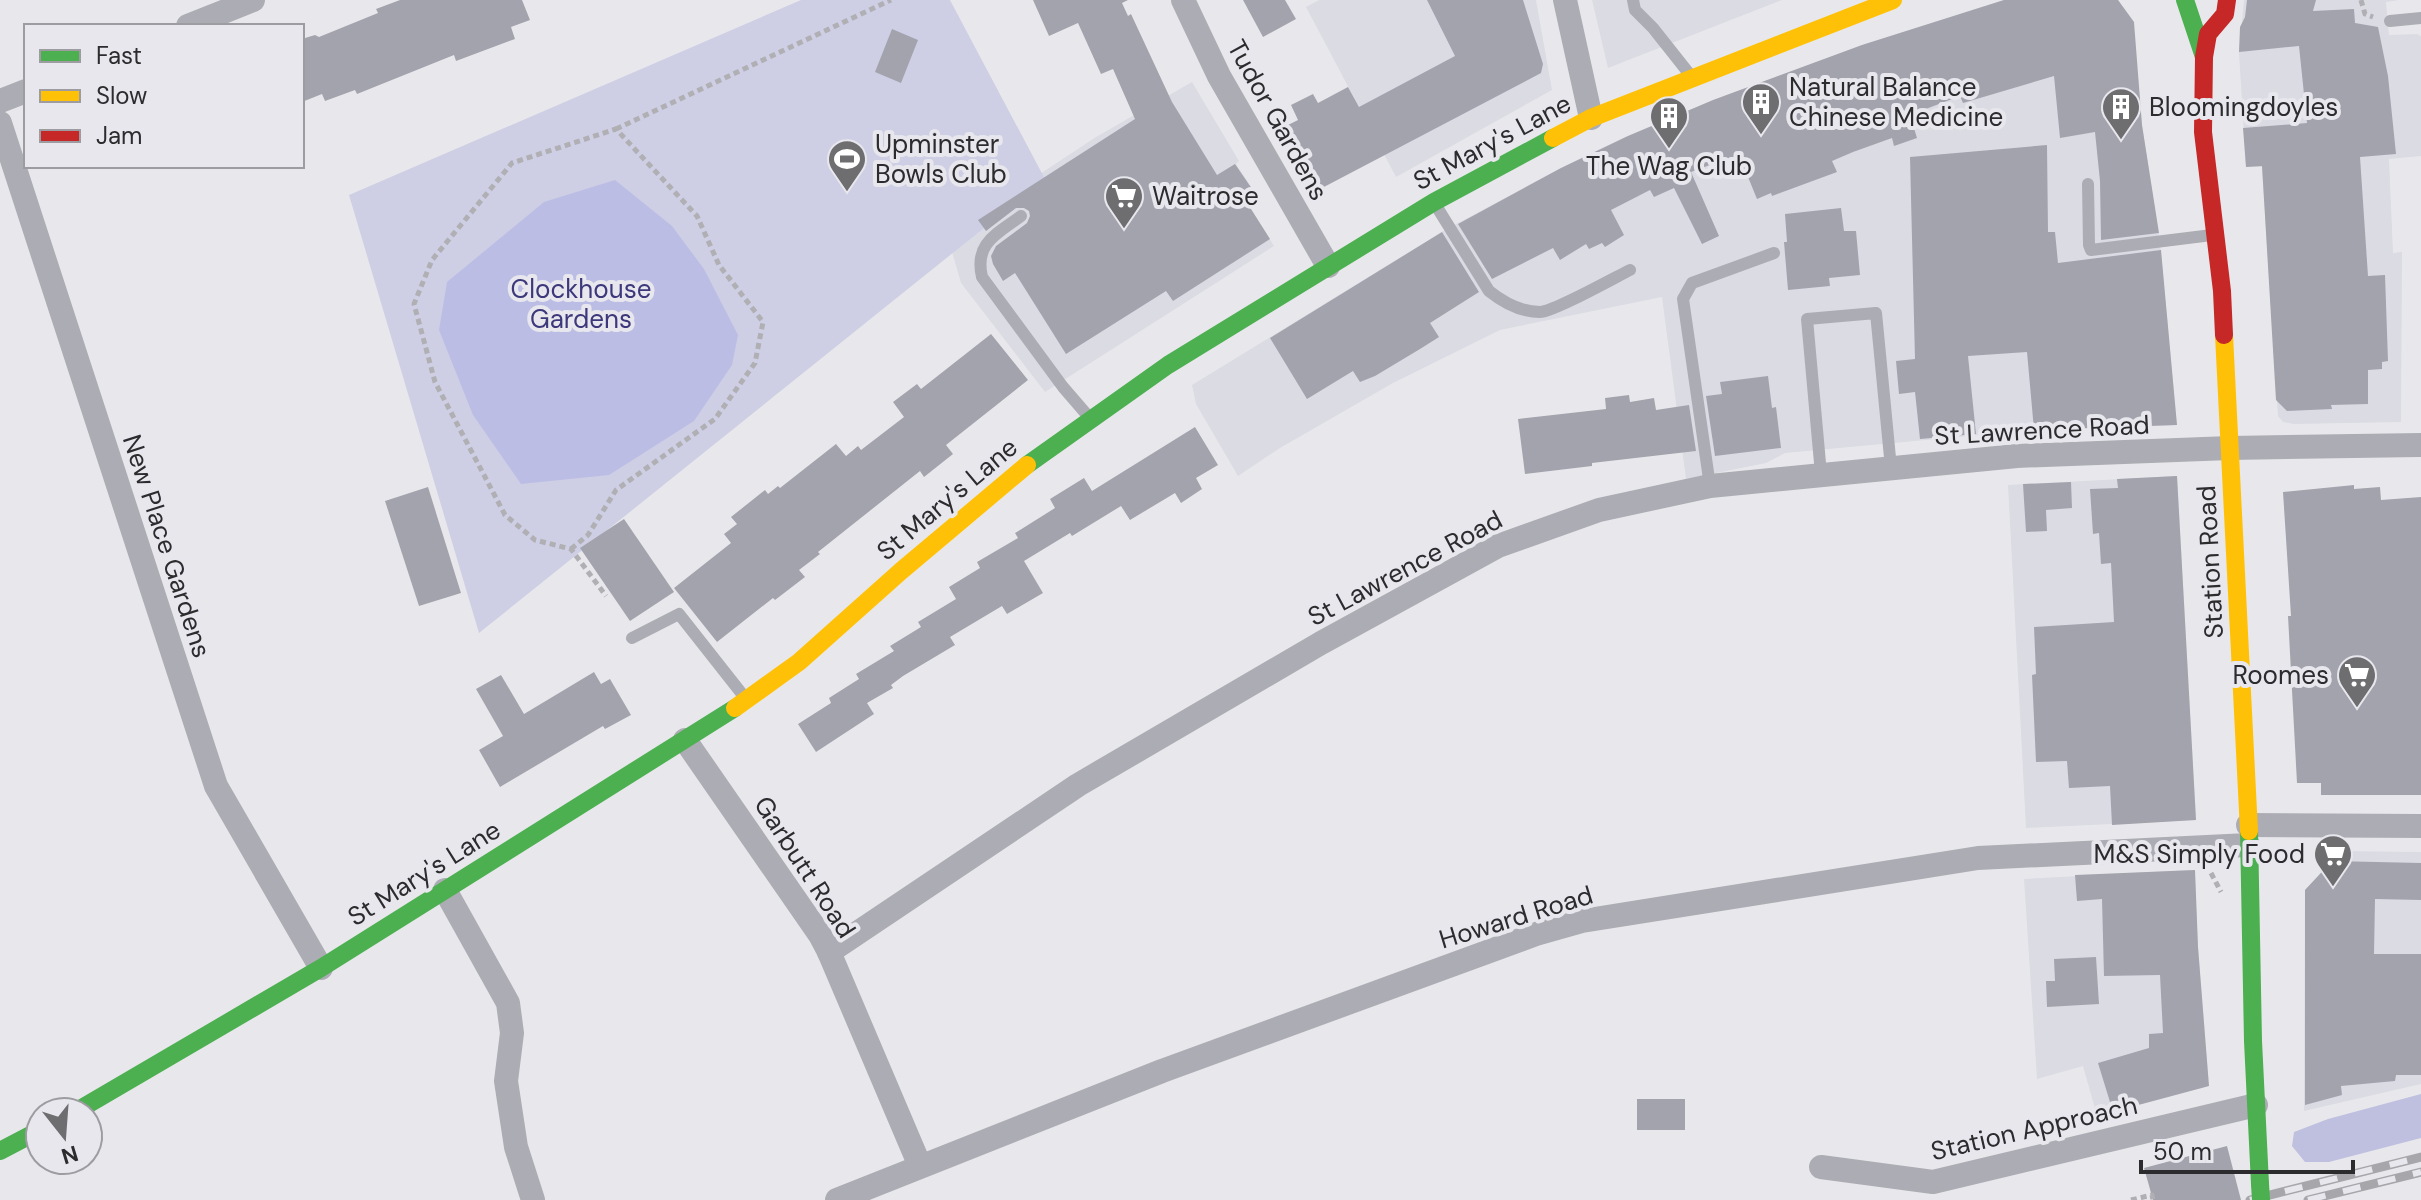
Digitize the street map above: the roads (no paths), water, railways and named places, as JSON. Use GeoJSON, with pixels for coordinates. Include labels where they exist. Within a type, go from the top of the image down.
{"type":"FeatureCollection","features":[{"type":"Feature","properties":{"kind":"main road","name":"St Mary's Lane"},"geometry":{"type":"LineString","coordinates":[[102,1096],[321,968],[581,807],[746,699],[799,662],[1037,457],[1168,365],[1328,266],[1434,202],[1591,118],[1893,0]]}},
{"type":"Feature","properties":{"kind":"main road"},"geometry":{"type":"LineString","coordinates":[[2185,0],[2204,57]]}},
{"type":"Feature","properties":{"kind":"main road","name":"Station Road"},"geometry":{"type":"LineString","coordinates":[[2197,0],[2198,16],[2208,34]]}},
{"type":"Feature","properties":{"kind":"main road","name":"Station Road"},"geometry":{"type":"LineString","coordinates":[[2227,0],[2225,14],[2208,34],[2204,57],[2203,132],[2222,291],[2248,835],[2260,1192]]}},
{"type":"Feature","properties":{"kind":"main road"},"geometry":{"type":"LineString","coordinates":[[0,1151],[24,1138]]}},
{"type":"Feature","properties":{"kind":"street"},"geometry":{"type":"LineString","coordinates":[[193,24],[253,0]]}},
{"type":"Feature","properties":{"kind":"street","name":"Tudor Gardens"},"geometry":{"type":"LineString","coordinates":[[1183,0],[1219,76],[1328,266]]}},
{"type":"Feature","properties":{"kind":"street"},"geometry":{"type":"LineString","coordinates":[[1565,0],[1591,118]]}},
{"type":"Feature","properties":{"kind":"street"},"geometry":{"type":"LineString","coordinates":[[0,101],[24,92]]}},
{"type":"Feature","properties":{"kind":"street","name":"New Place Gardens"},"geometry":{"type":"LineString","coordinates":[[0,123],[216,786],[321,968]]}},
{"type":"Feature","properties":{"kind":"street","name":"St Lawrence Road"},"geometry":{"type":"LineString","coordinates":[[829,952],[1078,785],[1321,643],[1498,546],[1599,510],[1710,486],[2017,456],[2421,445]]}},
{"type":"Feature","properties":{"kind":"street","name":"Garbutt Road"},"geometry":{"type":"LineString","coordinates":[[685,740],[820,935],[920,1166]]}},
{"type":"Feature","properties":{"kind":"street","name":"Howard Road"},"geometry":{"type":"LineString","coordinates":[[837,1200],[1162,1071],[1536,934],[1582,921],[1978,858],[2248,835],[2421,826]]}},
{"type":"Feature","properties":{"kind":"street"},"geometry":{"type":"LineString","coordinates":[[445,890],[508,1003],[512,1033],[506,1081],[516,1147],[533,1200]]}},
{"type":"Feature","properties":{"kind":"street","name":"Station Approach"},"geometry":{"type":"LineString","coordinates":[[1821,1167],[1933,1182],[2256,1105]]}},
{"type":"Feature","properties":{"kind":"lane"},"geometry":{"type":"LineString","coordinates":[[1633,0],[1635,10],[1693,79]]}},
{"type":"Feature","properties":{"kind":"lane"},"geometry":{"type":"LineString","coordinates":[[2390,21],[2421,18]]}},
{"type":"Feature","properties":{"kind":"lane"},"geometry":{"type":"LineString","coordinates":[[2088,184],[2091,250],[2215,234]]}},
{"type":"Feature","properties":{"kind":"lane"},"geometry":{"type":"LineString","coordinates":[[1434,202],[1489,291],[1519,310],[1543,312],[1630,270]]}},
{"type":"Feature","properties":{"kind":"lane"},"geometry":{"type":"LineString","coordinates":[[1021,216],[986,241],[979,262],[982,277],[1063,387],[1090,418]]}},
{"type":"Feature","properties":{"kind":"lane"},"geometry":{"type":"LineString","coordinates":[[1710,486],[1683,299],[1692,283],[1774,253]]}},
{"type":"Feature","properties":{"kind":"lane"},"geometry":{"type":"LineString","coordinates":[[1821,474],[1807,319],[1876,313],[1891,468]]}},
{"type":"Feature","properties":{"kind":"lane"},"geometry":{"type":"LineString","coordinates":[[632,638],[679,614],[746,699]]}},
{"type":"Feature","properties":{"kind":"railway"},"geometry":{"type":"LineString","coordinates":[[2250,1200],[2421,1157]]}},
{"type":"Feature","properties":{"kind":"railway"},"geometry":{"type":"LineString","coordinates":[[2308,1200],[2421,1172]]}},
{"type":"Feature","properties":{"kind":"place","name":"Natural Balance Chinese Medicine"},"geometry":{"type":"Point","coordinates":[1761,136]}},
{"type":"Feature","properties":{"kind":"place","name":"Bloomingdoyles"},"geometry":{"type":"Point","coordinates":[2121,141]}},
{"type":"Feature","properties":{"kind":"place","name":"The Wag Club"},"geometry":{"type":"Point","coordinates":[1669,150]}},
{"type":"Feature","properties":{"kind":"place","name":"Upminster Bowls Club"},"geometry":{"type":"Point","coordinates":[847,193]}},
{"type":"Feature","properties":{"kind":"place","name":"Waitrose"},"geometry":{"type":"Point","coordinates":[1124,230]}},
{"type":"Feature","properties":{"kind":"place","name":"Roomes"},"geometry":{"type":"Point","coordinates":[2357,709]}},
{"type":"Feature","properties":{"kind":"place","name":"M&S Simply Food"},"geometry":{"type":"Point","coordinates":[2333,888]}},
{"type":"Feature","properties":{"kind":"park label","name":"Clockhouse Gardens"},"geometry":{"type":"Point","coordinates":[581,304]}}]}
